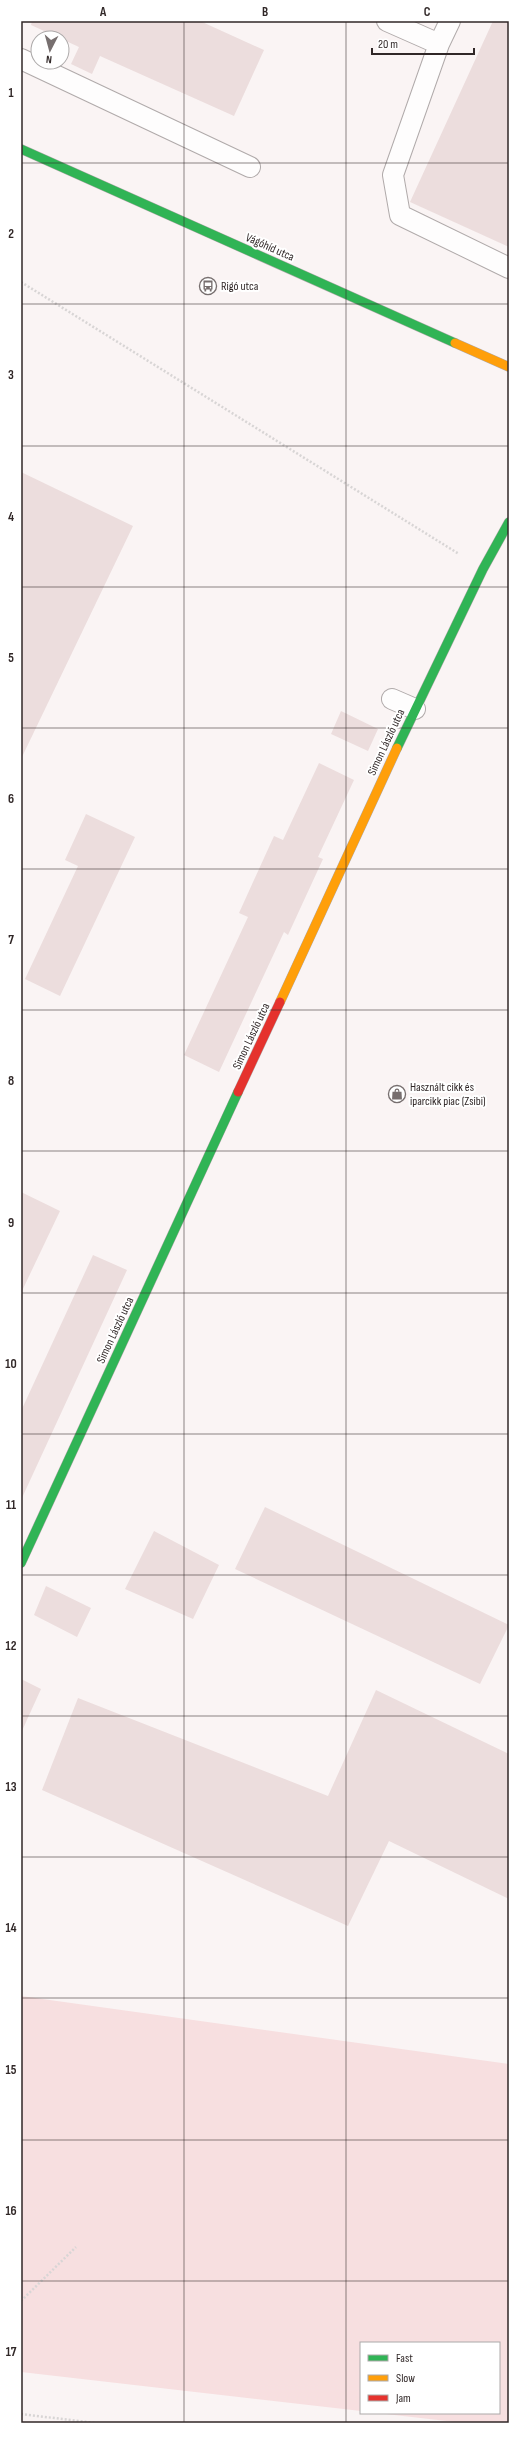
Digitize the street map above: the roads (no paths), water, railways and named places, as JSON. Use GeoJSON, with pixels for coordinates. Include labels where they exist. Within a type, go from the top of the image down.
{"type":"FeatureCollection","features":[{"type":"Feature","properties":{"kind":"street","name":"Vágóhíd utca"},"geometry":{"type":"LineString","coordinates":[[21,149],[509,367]]}},
{"type":"Feature","properties":{"kind":"street","name":"Simon László utca"},"geometry":{"type":"LineString","coordinates":[[21,1563],[415,709],[482,569],[509,522]]}},
{"type":"Feature","properties":{"kind":"lane"},"geometry":{"type":"LineString","coordinates":[[386,21],[439,44]]}},
{"type":"Feature","properties":{"kind":"lane"},"geometry":{"type":"LineString","coordinates":[[450,21],[439,44],[393,175],[400,216],[509,268]]}},
{"type":"Feature","properties":{"kind":"lane"},"geometry":{"type":"LineString","coordinates":[[21,60],[250,167]]}},
{"type":"Feature","properties":{"kind":"lane"},"geometry":{"type":"LineString","coordinates":[[392,698],[415,709]]}},
{"type":"Feature","properties":{"kind":"place","name":"Rigó utca"},"geometry":{"type":"Point","coordinates":[208,286]}},
{"type":"Feature","properties":{"kind":"place","name":"Használt cikk és iparcikk piac (Zsibi)"},"geometry":{"type":"Point","coordinates":[397,1094]}}]}
